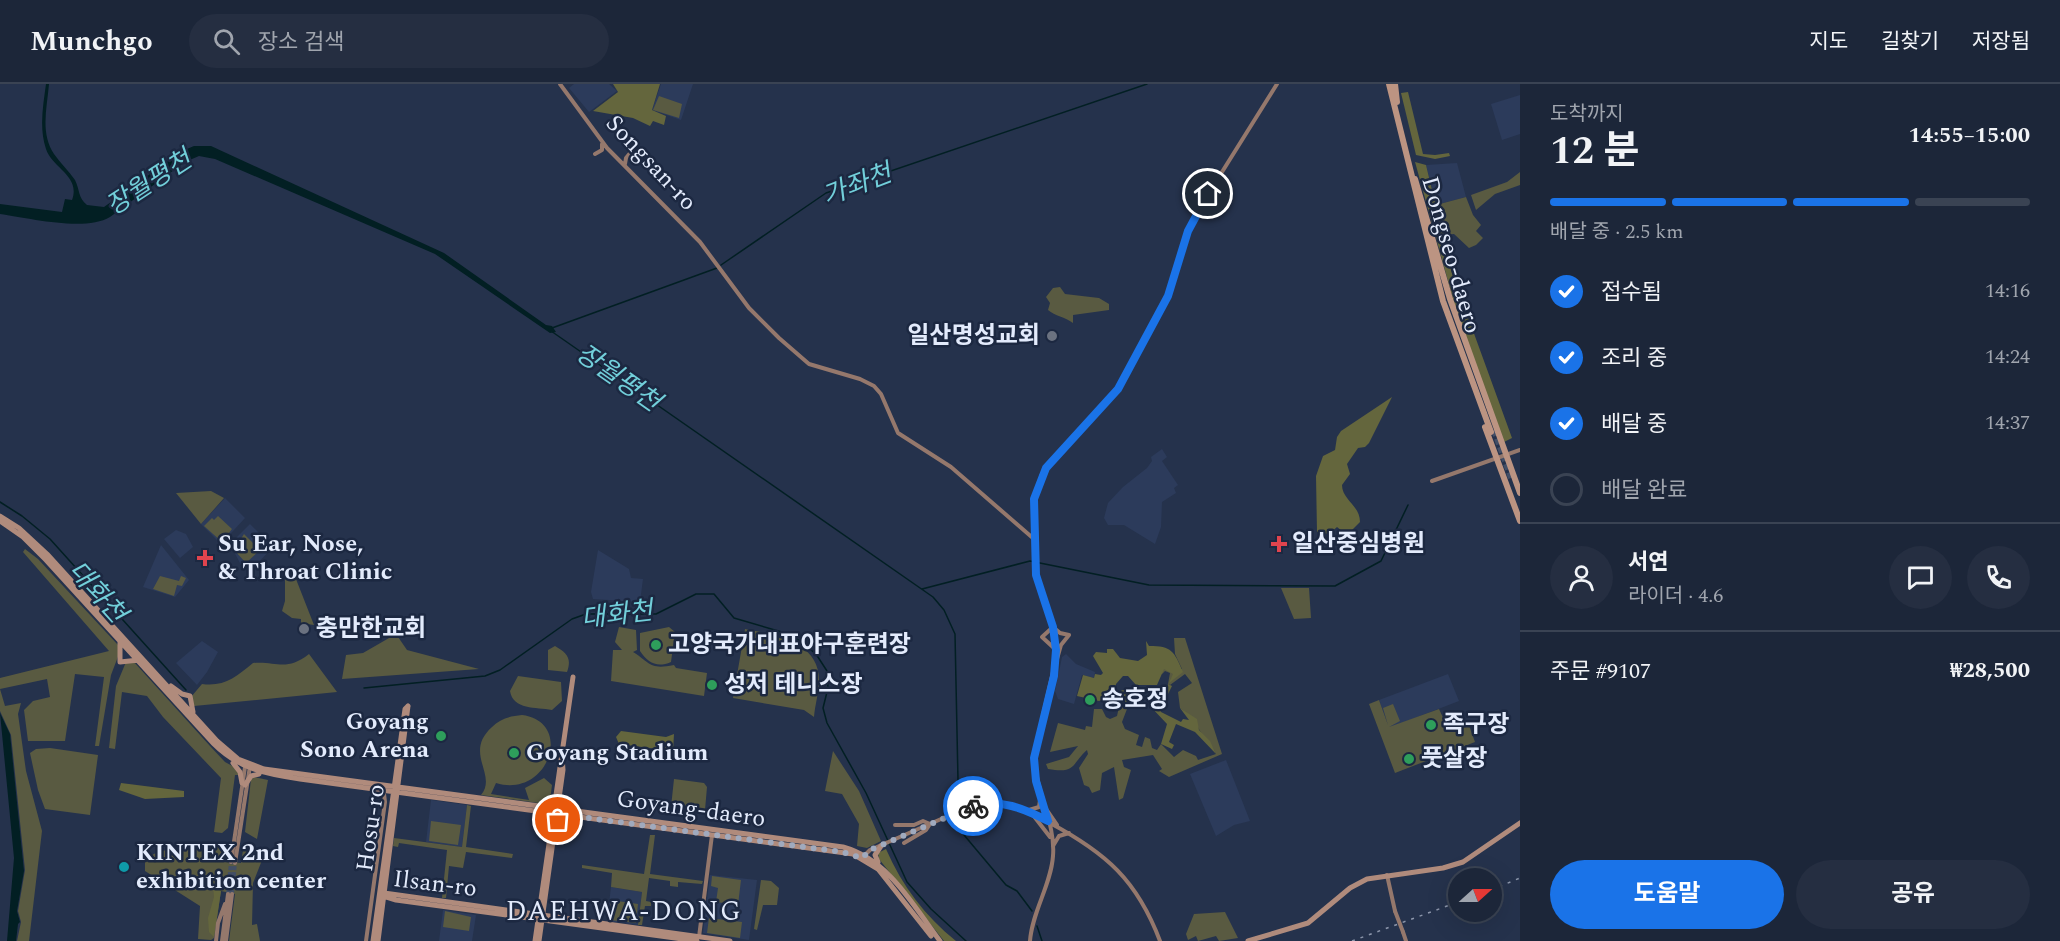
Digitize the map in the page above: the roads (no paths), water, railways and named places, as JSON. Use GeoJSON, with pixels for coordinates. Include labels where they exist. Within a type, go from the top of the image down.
{"type":"FeatureCollection","features":[{"type":"Feature","properties":{"kind":"highway","name":"Dongseo-daero"},"geometry":{"type":"LineString","coordinates":[[1390,84],[1415,179],[1492,431]]}},
{"type":"Feature","properties":{"kind":"highway","name":"Dongseo-daero"},"geometry":{"type":"LineString","coordinates":[[1390,84],[1401,137],[1443,301],[1492,431]]}},
{"type":"Feature","properties":{"kind":"highway"},"geometry":{"type":"LineString","coordinates":[[1492,431],[1508,454],[1509,478],[1520,521]]}},
{"type":"Feature","properties":{"kind":"highway"},"geometry":{"type":"LineString","coordinates":[[1492,431],[1497,458],[1520,493]]}},
{"type":"Feature","properties":{"kind":"highway"},"geometry":{"type":"LineString","coordinates":[[1509,478],[1520,502]]}},
{"type":"Feature","properties":{"kind":"highway"},"geometry":{"type":"LineString","coordinates":[[1509,478],[1520,512]]}},
{"type":"Feature","properties":{"kind":"main road","name":"Songsan-ro"},"geometry":{"type":"LineString","coordinates":[[560,84],[579,106],[599,138],[683,224],[748,308],[804,360],[818,368],[860,379],[874,387],[881,394],[898,433],[913,445],[951,467],[1034,539]]}},
{"type":"Feature","properties":{"kind":"main road"},"geometry":{"type":"LineString","coordinates":[[1030,941],[1051,866],[1053,845],[1035,771],[1035,750],[1056,659],[1053,627],[1037,586],[1035,564],[1034,505],[1042,474],[1058,453],[1118,389],[1168,296],[1188,231],[1196,215],[1277,84]]}},
{"type":"Feature","properties":{"kind":"main road"},"geometry":{"type":"LineString","coordinates":[[595,154],[603,148],[599,138]]}},
{"type":"Feature","properties":{"kind":"main road"},"geometry":{"type":"LineString","coordinates":[[625,165],[626,158],[631,152]]}},
{"type":"Feature","properties":{"kind":"main road"},"geometry":{"type":"LineString","coordinates":[[1432,481],[1520,450]]}},
{"type":"Feature","properties":{"kind":"main road","name":"Goyang-daero"},"geometry":{"type":"LineString","coordinates":[[0,516],[19,528],[47,554],[227,751],[248,766],[555,811],[573,811],[863,856],[885,870],[937,941]]}},
{"type":"Feature","properties":{"kind":"main road","name":"Goyang-daero"},"geometry":{"type":"LineString","coordinates":[[0,521],[23,537],[46,560],[223,753],[263,774],[397,789]]}},
{"type":"Feature","properties":{"kind":"main road"},"geometry":{"type":"LineString","coordinates":[[1053,627],[1042,638],[1056,650]]}},
{"type":"Feature","properties":{"kind":"main road"},"geometry":{"type":"LineString","coordinates":[[1053,627],[1060,633],[1069,635],[1056,659]]}},
{"type":"Feature","properties":{"kind":"main road"},"geometry":{"type":"LineString","coordinates":[[119,639],[120,662],[139,660]]}},
{"type":"Feature","properties":{"kind":"main road"},"geometry":{"type":"LineString","coordinates":[[550,824],[541,809],[551,802],[556,787],[573,677]]}},
{"type":"Feature","properties":{"kind":"main road"},"geometry":{"type":"LineString","coordinates":[[164,681],[182,694],[190,696],[191,709],[199,721]]}},
{"type":"Feature","properties":{"kind":"main road","name":"Hosu-ro"},"geometry":{"type":"LineString","coordinates":[[374,941],[381,917],[408,706],[405,709],[397,789]]}},
{"type":"Feature","properties":{"kind":"main road"},"geometry":{"type":"LineString","coordinates":[[223,753],[238,768],[244,784]]}},
{"type":"Feature","properties":{"kind":"main road"},"geometry":{"type":"LineString","coordinates":[[539,941],[550,824],[559,797],[562,757]]}},
{"type":"Feature","properties":{"kind":"main road"},"geometry":{"type":"LineString","coordinates":[[233,862],[248,766]]}},
{"type":"Feature","properties":{"kind":"main road"},"geometry":{"type":"LineString","coordinates":[[244,784],[251,776],[263,774]]}},
{"type":"Feature","properties":{"kind":"main road"},"geometry":{"type":"LineString","coordinates":[[363,787],[384,794],[385,802],[366,941]]}},
{"type":"Feature","properties":{"kind":"main road"},"geometry":{"type":"LineString","coordinates":[[534,941],[554,830],[556,787]]}},
{"type":"Feature","properties":{"kind":"main road"},"geometry":{"type":"LineString","coordinates":[[1028,810],[1039,807],[1041,796]]}},
{"type":"Feature","properties":{"kind":"main road"},"geometry":{"type":"LineString","coordinates":[[559,797],[563,806],[573,811]]}},
{"type":"Feature","properties":{"kind":"main road"},"geometry":{"type":"LineString","coordinates":[[863,856],[965,808],[1001,804],[1028,810],[1071,833],[1107,858],[1128,880],[1143,903],[1160,941]]}},
{"type":"Feature","properties":{"kind":"main road"},"geometry":{"type":"LineString","coordinates":[[1043,804],[1057,826]]}},
{"type":"Feature","properties":{"kind":"main road"},"geometry":{"type":"LineString","coordinates":[[1028,810],[1043,825],[1053,845]]}},
{"type":"Feature","properties":{"kind":"main road","name":"Goyang-daero"},"geometry":{"type":"LineString","coordinates":[[555,811],[566,815],[712,832]]}},
{"type":"Feature","properties":{"kind":"main road"},"geometry":{"type":"LineString","coordinates":[[554,830],[559,818],[566,815]]}},
{"type":"Feature","properties":{"kind":"main road"},"geometry":{"type":"LineString","coordinates":[[896,825],[914,825],[923,821],[930,824]]}},
{"type":"Feature","properties":{"kind":"main road"},"geometry":{"type":"LineString","coordinates":[[1248,941],[1308,923],[1356,883],[1387,875],[1456,864],[1481,852],[1518,823]]}},
{"type":"Feature","properties":{"kind":"main road"},"geometry":{"type":"LineString","coordinates":[[904,843],[926,830],[930,824]]}},
{"type":"Feature","properties":{"kind":"main road"},"geometry":{"type":"LineString","coordinates":[[698,940],[712,832]]}},
{"type":"Feature","properties":{"kind":"main road"},"geometry":{"type":"LineString","coordinates":[[1053,845],[1059,836],[1071,833]]}},
{"type":"Feature","properties":{"kind":"main road"},"geometry":{"type":"LineString","coordinates":[[883,845],[875,856],[885,870]]}},
{"type":"Feature","properties":{"kind":"main road","name":"Goyang-daero"},"geometry":{"type":"LineString","coordinates":[[863,856],[889,881],[937,941]]}},
{"type":"Feature","properties":{"kind":"main road"},"geometry":{"type":"LineString","coordinates":[[1387,875],[1395,911],[1407,941]]}},
{"type":"Feature","properties":{"kind":"main road"},"geometry":{"type":"LineString","coordinates":[[216,941],[218,923],[229,895],[224,941]]}},
{"type":"Feature","properties":{"kind":"main road","name":"Hosu-ro"},"geometry":{"type":"LineString","coordinates":[[374,941],[378,907],[383,895]]}},
{"type":"Feature","properties":{"kind":"main road","name":"Ilsan-ro"},"geometry":{"type":"LineString","coordinates":[[383,895],[698,940],[730,941]]}},
{"type":"Feature","properties":{"kind":"main road"},"geometry":{"type":"LineString","coordinates":[[378,907],[381,917]]}},
{"type":"Feature","properties":{"kind":"water"},"geometry":{"type":"Polygon","coordinates":[[[46,84],[49,84],[47,138],[56,157],[75,180],[81,197],[87,205],[104,207],[182,151],[194,146],[211,146],[444,253],[546,325],[552,326],[556,332],[550,333],[435,254],[215,159],[199,156],[185,162],[110,217],[99,221],[56,223],[0,214],[0,204],[62,212],[65,199],[72,200],[73,185],[49,156],[44,141],[42,117],[46,84]]]}},
{"type":"Feature","properties":{"kind":"water"},"geometry":{"type":"Polygon","coordinates":[[[0,713],[10,734],[24,871],[17,911],[20,922],[16,941],[7,941],[14,858],[0,713]]]}},
{"type":"Feature","properties":{"kind":"waterway","name":"가좌천"},"geometry":{"type":"LineString","coordinates":[[721,265],[826,193],[1147,84]]}},
{"type":"Feature","properties":{"kind":"waterway","name":"가좌천"},"geometry":{"type":"LineString","coordinates":[[552,328],[717,268]]}},
{"type":"Feature","properties":{"kind":"waterway","name":"장월평천"},"geometry":{"type":"LineString","coordinates":[[551,331],[933,597],[944,610],[955,634],[959,829],[1006,885],[1017,891],[1032,911]]}},
{"type":"Feature","properties":{"kind":"waterway","name":"대화천"},"geometry":{"type":"LineString","coordinates":[[0,502],[22,516],[50,539],[186,690]]}},
{"type":"Feature","properties":{"kind":"waterway"},"geometry":{"type":"LineString","coordinates":[[922,589],[1030,561],[1149,585],[1335,586],[1381,561],[1408,505]]}},
{"type":"Feature","properties":{"kind":"waterway","name":"대화천"},"geometry":{"type":"LineString","coordinates":[[364,688],[485,676],[500,670],[572,619],[586,614],[656,614],[696,594],[714,594],[734,618],[792,635],[816,654],[827,671],[828,688],[823,708],[827,723],[866,793],[907,882],[931,909],[966,941]]}},
{"type":"Feature","properties":{"kind":"waterway"},"geometry":{"type":"LineString","coordinates":[[1037,926],[1042,941]]}},
{"type":"Feature","properties":{"kind":"tunnel"},"geometry":{"type":"LineString","coordinates":[[1494,430],[1511,478]]}},
{"type":"Feature","properties":{"kind":"tunnel"},"geometry":{"type":"LineString","coordinates":[[228,894],[231,862]]}},
{"type":"Feature","properties":{"kind":"tunnel"},"geometry":{"type":"LineString","coordinates":[[232,894],[235,863]]}},
{"type":"Feature","properties":{"kind":"railway"},"geometry":{"type":"LineString","coordinates":[[1502,885],[1520,878]]}},
{"type":"Feature","properties":{"kind":"railway"},"geometry":{"type":"LineString","coordinates":[[1352,941],[1448,906]]}},
{"type":"Feature","properties":{"kind":"place","name":"일산명성교회"},"geometry":{"type":"Point","coordinates":[1052,336]}},
{"type":"Feature","properties":{"kind":"place","name":"일산중심병원"},"geometry":{"type":"Point","coordinates":[1279,544]}},
{"type":"Feature","properties":{"kind":"place","name":"Su Ear, Nose, & Throat Clinic"},"geometry":{"type":"Point","coordinates":[205,558]}},
{"type":"Feature","properties":{"kind":"place","name":"충만한교회"},"geometry":{"type":"Point","coordinates":[304,629]}},
{"type":"Feature","properties":{"kind":"place","name":"고양국가대표야구훈련장"},"geometry":{"type":"Point","coordinates":[656,645]}},
{"type":"Feature","properties":{"kind":"place","name":"성저 테니스장"},"geometry":{"type":"Point","coordinates":[712,685]}},
{"type":"Feature","properties":{"kind":"place","name":"송호정"},"geometry":{"type":"Point","coordinates":[1090,700]}},
{"type":"Feature","properties":{"kind":"place","name":"족구장"},"geometry":{"type":"Point","coordinates":[1431,725]}},
{"type":"Feature","properties":{"kind":"place","name":"Goyang Sono Arena"},"geometry":{"type":"Point","coordinates":[441,736]}},
{"type":"Feature","properties":{"kind":"place","name":"Goyang Stadium"},"geometry":{"type":"Point","coordinates":[514,753]}},
{"type":"Feature","properties":{"kind":"place","name":"풋살장"},"geometry":{"type":"Point","coordinates":[1409,759]}},
{"type":"Feature","properties":{"kind":"place","name":"KINTEX 2nd exhibition center"},"geometry":{"type":"Point","coordinates":[124,867]}},
{"type":"Feature","properties":{"kind":"district","name":"DAEHWA-DONG"},"geometry":{"type":"Point","coordinates":[624,912]}}]}
